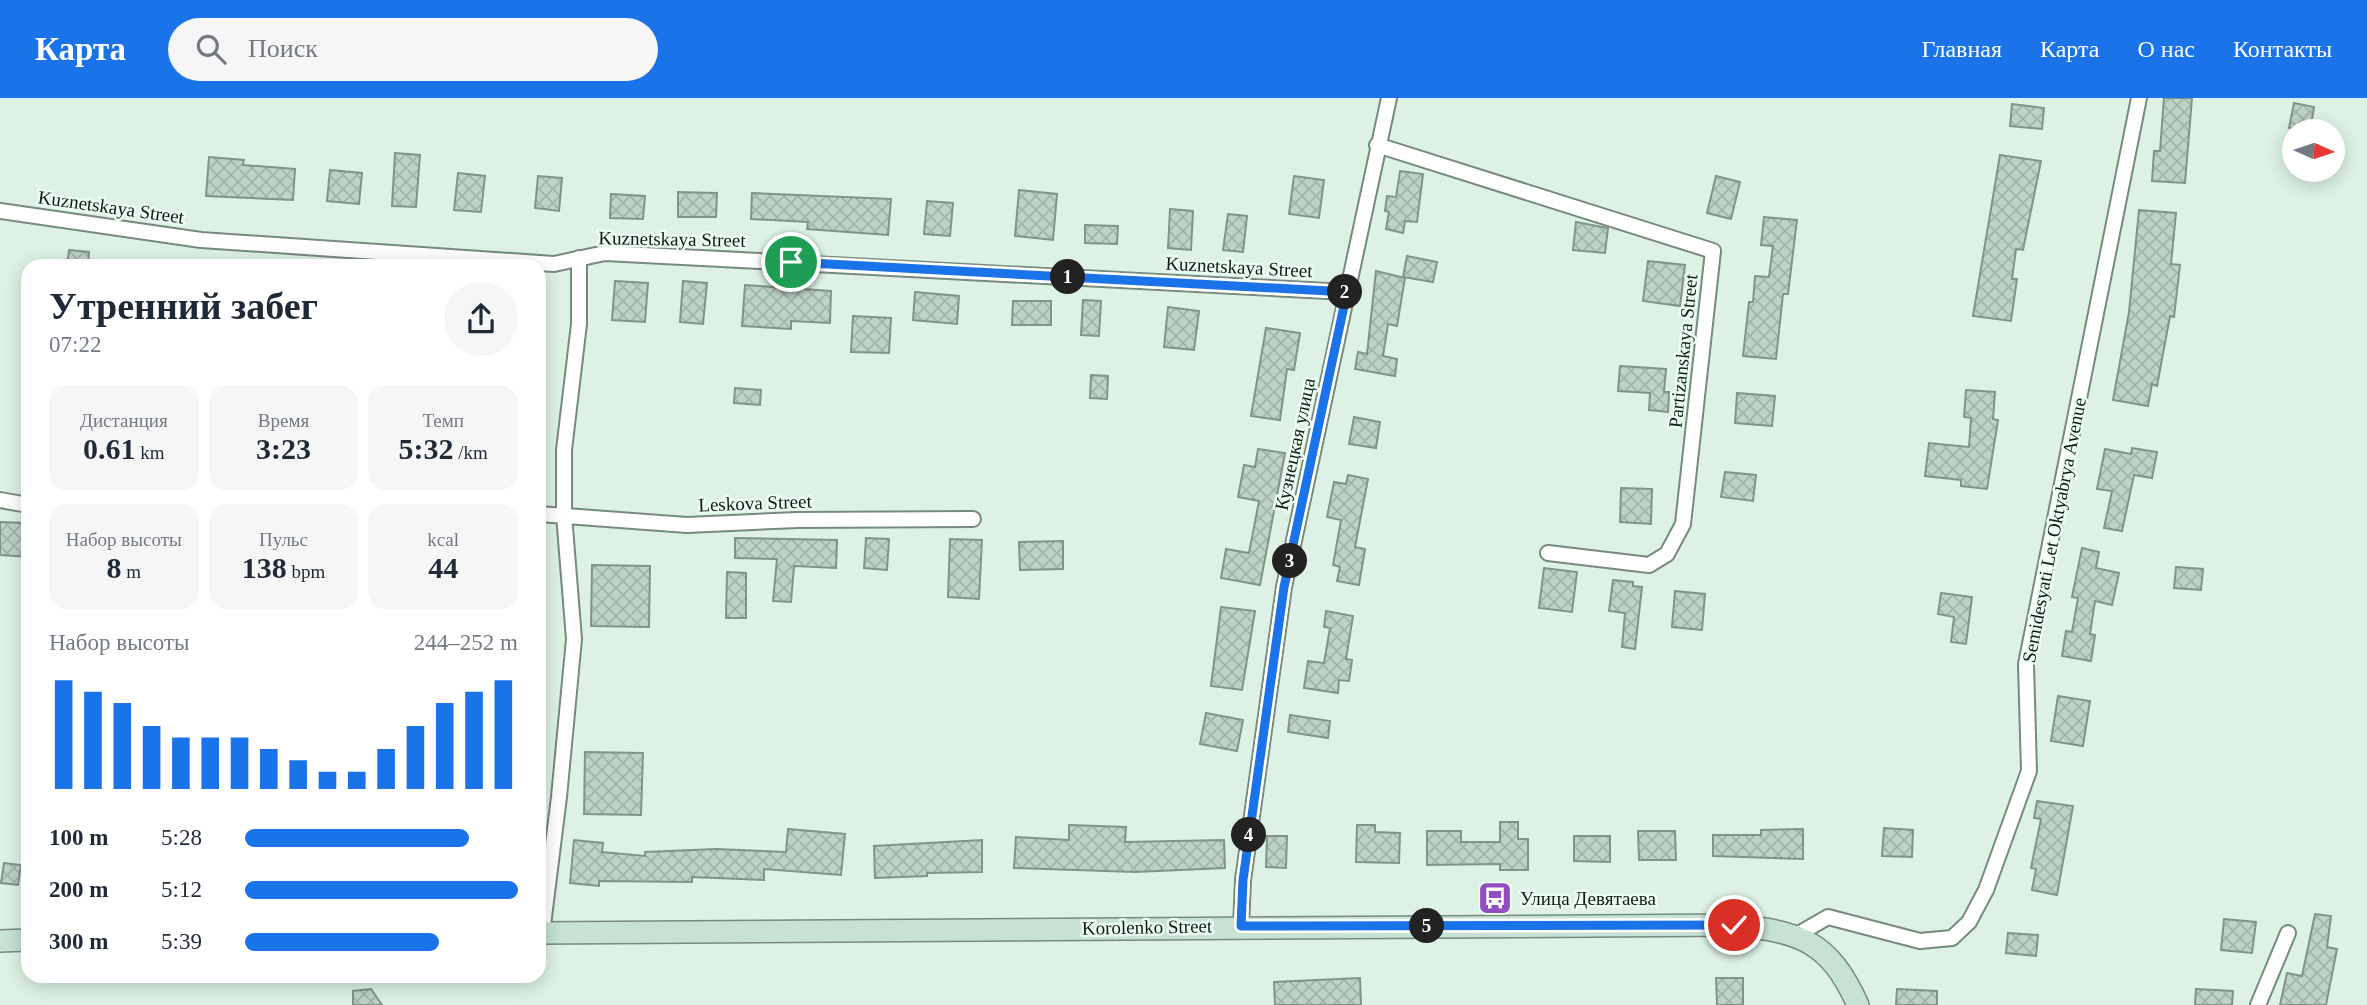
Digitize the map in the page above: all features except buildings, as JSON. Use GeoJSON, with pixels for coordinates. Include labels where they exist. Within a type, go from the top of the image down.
{"type":"FeatureCollection","features":[{"type":"Feature","properties":{"kind":"street","name":"Кузнецкая улица"},"geometry":{"type":"LineString","coordinates":[[1241,926],[1243,880],[1284,587],[1389,98]]}},
{"type":"Feature","properties":{"kind":"street","name":"Semidesyati Let Oktyabrya Avenue"},"geometry":{"type":"LineString","coordinates":[[1795,936],[1828,917],[1920,941],[1951,938],[1969,922],[1986,890],[2029,771],[2026,664],[2139,98]]}},
{"type":"Feature","properties":{"kind":"street","name":"Partizanskaya Street"},"geometry":{"type":"LineString","coordinates":[[1377,145],[1713,251],[1684,524],[1667,555],[1649,565],[1548,554]]}},
{"type":"Feature","properties":{"kind":"street","name":"Kuznetskaya Street"},"geometry":{"type":"LineString","coordinates":[[0,211],[201,240],[480,259]]}},
{"type":"Feature","properties":{"kind":"street","name":"Kuznetskaya Street"},"geometry":{"type":"LineString","coordinates":[[546,263],[605,253],[1347,292]]}},
{"type":"Feature","properties":{"kind":"street"},"geometry":{"type":"LineString","coordinates":[[546,890],[559,797],[573,639],[564,515],[564,450],[579,324],[579,258]]}},
{"type":"Feature","properties":{"kind":"street"},"geometry":{"type":"LineString","coordinates":[[0,500],[21,504]]}},
{"type":"Feature","properties":{"kind":"street","name":"Leskova Street"},"geometry":{"type":"LineString","coordinates":[[546,514],[687,525],[797,520],[973,519]]}},
{"type":"Feature","properties":{"kind":"street","name":"Korolenko Street"},"geometry":{"type":"LineString","coordinates":[[546,933],[1241,926],[1734,925],[1771,929],[1795,936]]}},
{"type":"Feature","properties":{"kind":"street"},"geometry":{"type":"LineString","coordinates":[[2258,1005],[2288,933]]}},
{"type":"Feature","properties":{"kind":"street"},"geometry":{"type":"LineString","coordinates":[[1795,936],[1821,950],[1843,973],[1858,1005]]}},
{"type":"Feature","properties":{"kind":"street"},"geometry":{"type":"LineString","coordinates":[[0,941],[21,940]]}},
{"type":"Feature","properties":{"kind":"place","name":"Улица Девятаева"},"geometry":{"type":"Point","coordinates":[1495,898]}},
{"type":"Feature","properties":{"kind":"route"},"geometry":{"type":"LineString","coordinates":[[791,262],[1347,292],[1284,587],[1243,880],[1241,926],[1734,925]]}}]}
